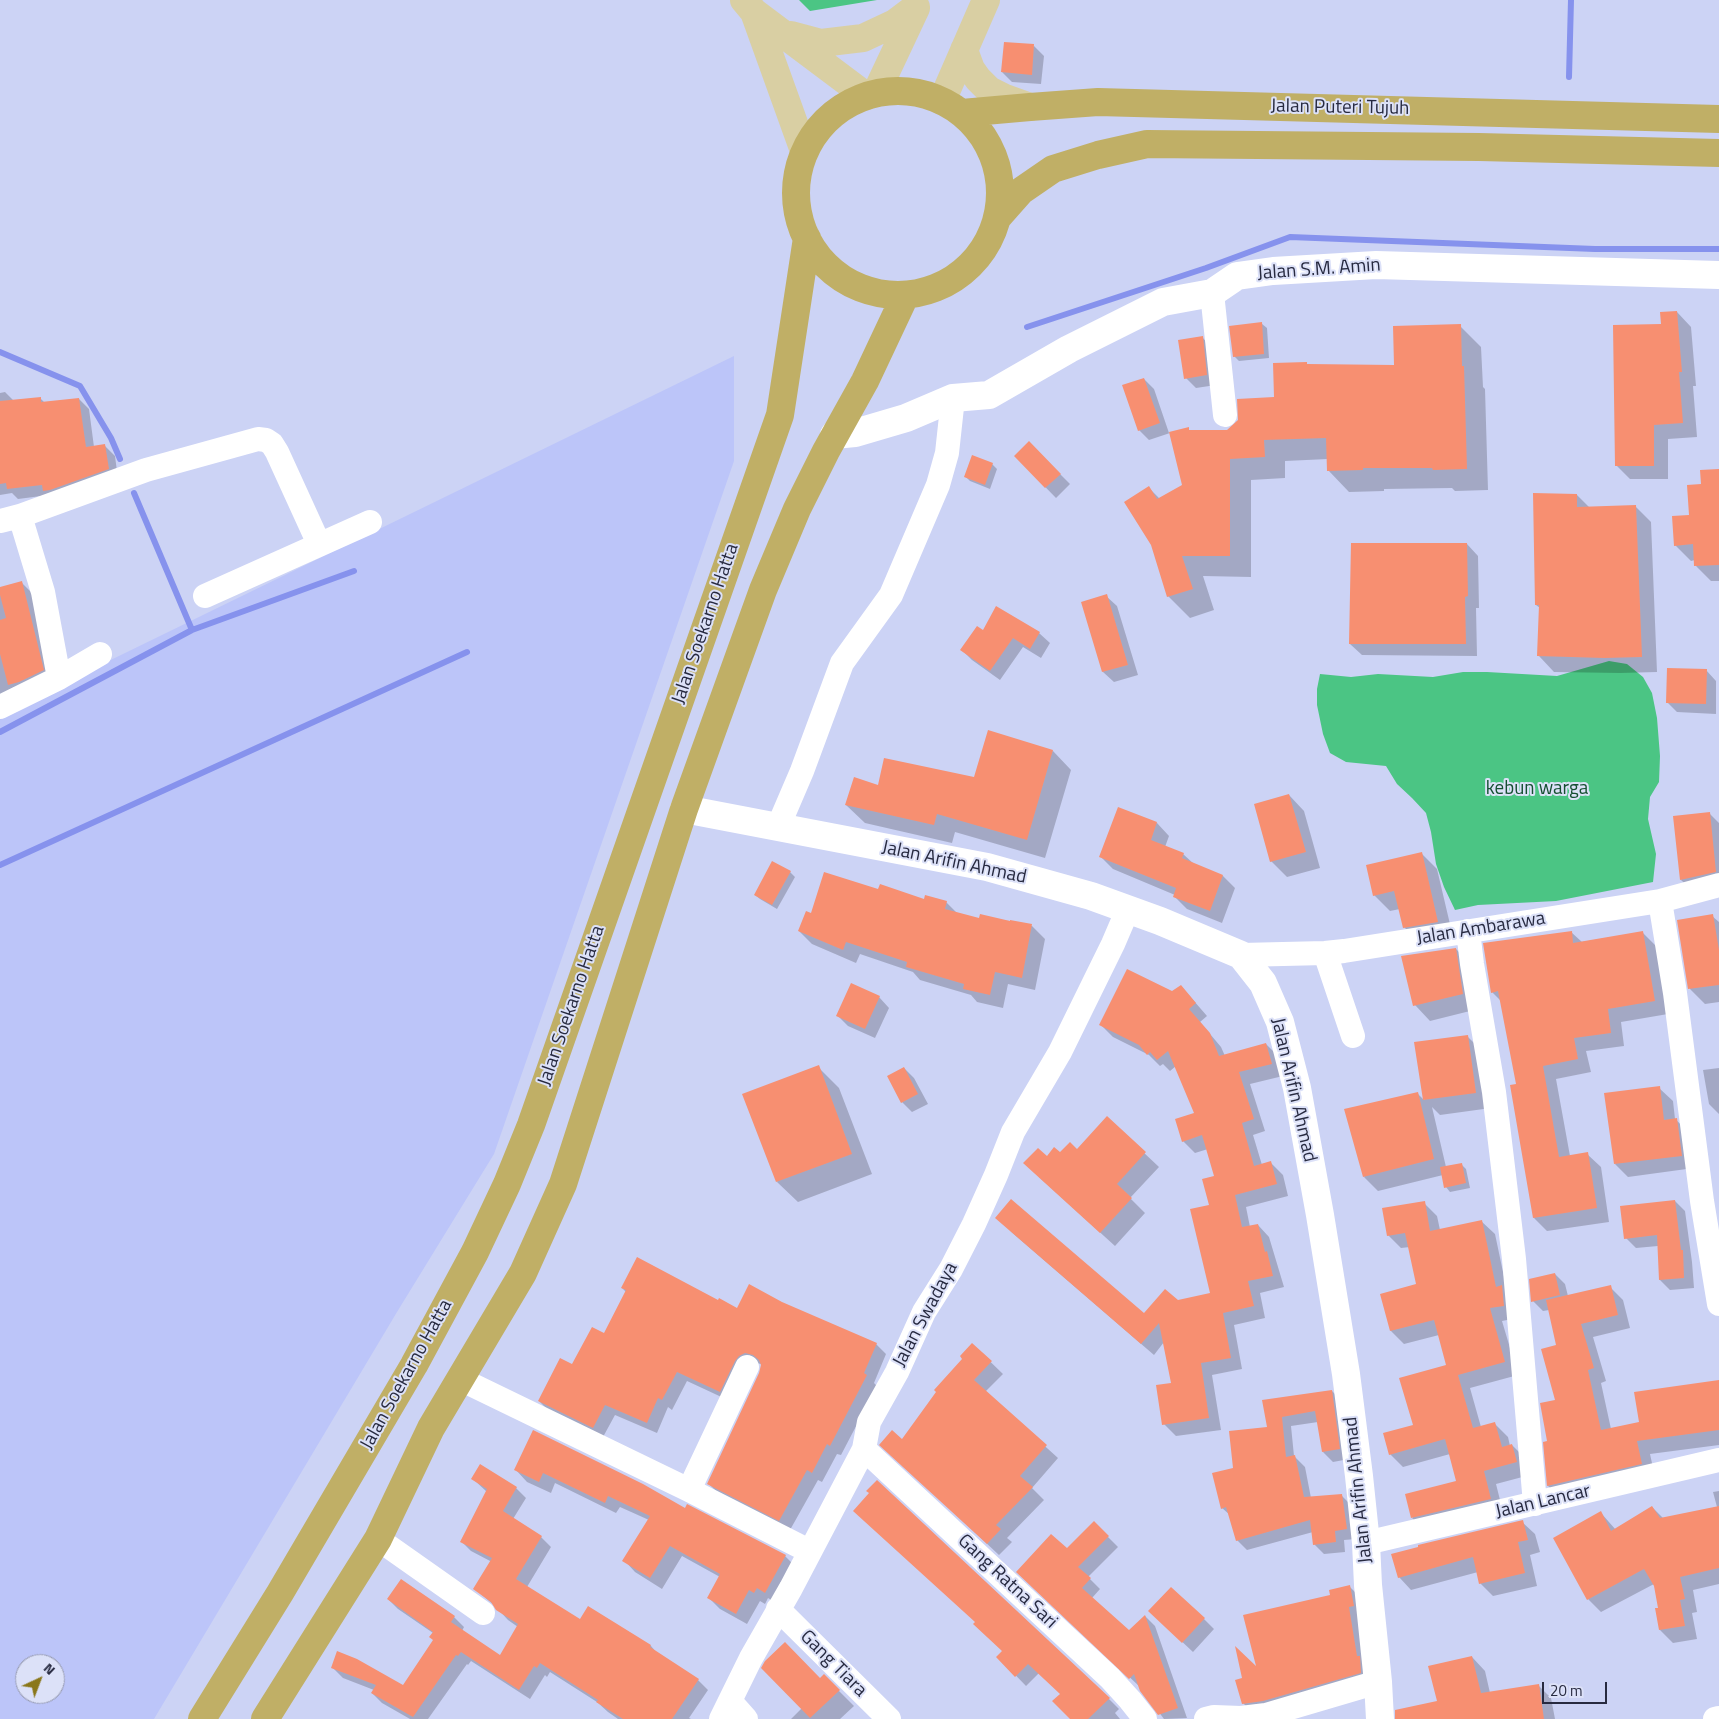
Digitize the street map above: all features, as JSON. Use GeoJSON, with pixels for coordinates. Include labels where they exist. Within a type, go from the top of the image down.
{"type":"FeatureCollection","features":[{"type":"Feature","properties":{"kind":"highway"},"geometry":{"type":"LineString","coordinates":[[910,91],[952,107],[982,134],[995,160],[1001,188],[998,217],[986,247],[965,272],[937,289],[905,296],[875,293],[847,282],[824,263],[806,238],[797,210],[797,180],[804,151],[820,127],[840,108],[871,94],[910,91]]}},
{"type":"Feature","properties":{"kind":"highway","name":"Jalan Puteri Tujuh"},"geometry":{"type":"LineString","coordinates":[[952,107],[1030,107],[1098,102],[1719,119]]}},
{"type":"Feature","properties":{"kind":"highway","name":"Jalan Puteri Tujuh"},"geometry":{"type":"LineString","coordinates":[[998,217],[1021,190],[1053,169],[1098,155],[1147,144],[1479,147],[1719,153]]}},
{"type":"Feature","properties":{"kind":"highway","name":"Jalan Soekarno Hatta"},"geometry":{"type":"LineString","coordinates":[[202,1719],[280,1593],[414,1366],[475,1252],[507,1184],[534,1117],[780,415],[806,238]]}},
{"type":"Feature","properties":{"kind":"highway"},"geometry":{"type":"LineString","coordinates":[[266,1719],[378,1539],[430,1428],[523,1273],[563,1184],[684,808],[763,590],[797,509],[834,435],[864,381],[905,296]]}},
{"type":"Feature","properties":{"kind":"main road"},"geometry":{"type":"LineString","coordinates":[[952,107],[964,50],[986,0]]}},
{"type":"Feature","properties":{"kind":"main road"},"geometry":{"type":"LineString","coordinates":[[782,33],[821,42],[863,38],[895,23],[918,4]]}},
{"type":"Feature","properties":{"kind":"main road"},"geometry":{"type":"LineString","coordinates":[[749,6],[782,33],[871,94],[918,4]]}},
{"type":"Feature","properties":{"kind":"main road"},"geometry":{"type":"LineString","coordinates":[[749,6],[804,151]]}},
{"type":"Feature","properties":{"kind":"main road"},"geometry":{"type":"LineString","coordinates":[[964,50],[971,69],[989,90],[1030,107]]}},
{"type":"Feature","properties":{"kind":"street","name":"Jalan S.M. Amin"},"geometry":{"type":"LineString","coordinates":[[834,435],[855,433],[906,418],[953,398],[989,395],[1069,349],[1163,302],[1212,293],[1237,276],[1273,271],[1376,265],[1719,275]]}},
{"type":"Feature","properties":{"kind":"street"},"geometry":{"type":"LineString","coordinates":[[1212,293],[1225,415]]}},
{"type":"Feature","properties":{"kind":"street"},"geometry":{"type":"LineString","coordinates":[[778,827],[802,771],[842,663],[891,595],[938,485],[947,453],[953,398]]}},
{"type":"Feature","properties":{"kind":"street"},"geometry":{"type":"LineString","coordinates":[[59,678],[43,592],[10,519],[146,470],[258,439],[266,440],[272,444],[277,452],[319,544]]}},
{"type":"Feature","properties":{"kind":"street"},"geometry":{"type":"LineString","coordinates":[[205,596],[370,522]]}},
{"type":"Feature","properties":{"kind":"street"},"geometry":{"type":"LineString","coordinates":[[0,707],[59,678],[100,654]]}},
{"type":"Feature","properties":{"kind":"street","name":"Jalan Arifin Ahmad"},"geometry":{"type":"LineString","coordinates":[[684,808],[987,867],[1091,896],[1241,955],[1263,984],[1280,1022],[1297,1088],[1346,1374],[1366,1543],[1380,1719]]}},
{"type":"Feature","properties":{"kind":"street","name":"Jalan Ambarawa"},"geometry":{"type":"LineString","coordinates":[[1241,955],[1325,953],[1660,901],[1719,885]]}},
{"type":"Feature","properties":{"kind":"street"},"geometry":{"type":"LineString","coordinates":[[1660,901],[1702,1201],[1719,1304]]}},
{"type":"Feature","properties":{"kind":"street","name":"Jalan Swadaya"},"geometry":{"type":"LineString","coordinates":[[725,1710],[864,1449],[869,1422],[897,1372],[924,1312],[951,1269],[974,1224],[1013,1132],[1060,1052],[1128,909]]}},
{"type":"Feature","properties":{"kind":"street"},"geometry":{"type":"LineString","coordinates":[[1468,931],[1494,1092],[1514,1259],[1535,1504]]}},
{"type":"Feature","properties":{"kind":"street"},"geometry":{"type":"LineString","coordinates":[[1325,953],[1353,1036]]}},
{"type":"Feature","properties":{"kind":"street"},"geometry":{"type":"LineString","coordinates":[[689,1490],[748,1367]]}},
{"type":"Feature","properties":{"kind":"street"},"geometry":{"type":"LineString","coordinates":[[460,1379],[689,1490],[809,1551]]}},
{"type":"Feature","properties":{"kind":"street","name":"Gang Ratna Sari"},"geometry":{"type":"LineString","coordinates":[[864,1449],[1110,1678],[1145,1719]]}},
{"type":"Feature","properties":{"kind":"street","name":"Jalan Lancar"},"geometry":{"type":"LineString","coordinates":[[1366,1543],[1719,1460]]}},
{"type":"Feature","properties":{"kind":"street"},"geometry":{"type":"LineString","coordinates":[[378,1539],[483,1613]]}},
{"type":"Feature","properties":{"kind":"street","name":"Gang Tiara"},"geometry":{"type":"LineString","coordinates":[[778,1609],[889,1719]]}},
{"type":"Feature","properties":{"kind":"street"},"geometry":{"type":"LineString","coordinates":[[1206,1719],[1266,1715],[1378,1682]]}},
{"type":"Feature","properties":{"kind":"street"},"geometry":{"type":"LineString","coordinates":[[725,1710],[746,1719]]}},
{"type":"Feature","properties":{"kind":"street"},"geometry":{"type":"LineString","coordinates":[[1715,1719],[1719,1718]]}},
{"type":"Feature","properties":{"kind":"shaded area"},"geometry":{"type":"Polygon","coordinates":[[[734,356],[734,461],[494,1154],[397,1312],[154,1719],[0,1719],[0,714],[734,356]]]}},
{"type":"Feature","properties":{"kind":"green space"},"geometry":{"type":"Polygon","coordinates":[[[799,0],[877,0],[810,11],[799,0]]]}},
{"type":"Feature","properties":{"kind":"green space","name":"kebun warga"},"geometry":{"type":"Polygon","coordinates":[[[1609,661],[1627,664],[1643,677],[1652,693],[1657,718],[1660,756],[1659,782],[1650,797],[1648,819],[1656,854],[1653,882],[1556,901],[1478,905],[1455,910],[1436,864],[1426,813],[1397,784],[1386,766],[1346,762],[1330,753],[1323,734],[1317,705],[1317,689],[1320,674],[1351,677],[1378,674],[1433,677],[1463,672],[1487,672],[1557,676],[1609,661]]]}},
{"type":"Feature","properties":{"kind":"building"},"geometry":{"type":"Polygon","coordinates":[[[1004,42],[1034,44],[1032,75],[1001,72],[1004,42]]]}},
{"type":"Feature","properties":{"kind":"building"},"geometry":{"type":"Polygon","coordinates":[[[1677,311],[1682,372],[1679,372],[1683,423],[1654,425],[1654,466],[1615,466],[1613,325],[1661,324],[1660,312],[1677,311]]]}},
{"type":"Feature","properties":{"kind":"building"},"geometry":{"type":"Polygon","coordinates":[[[1262,322],[1264,354],[1233,357],[1229,326],[1262,322]]]}},
{"type":"Feature","properties":{"kind":"building"},"geometry":{"type":"Polygon","coordinates":[[[1461,324],[1467,469],[1363,468],[1363,470],[1327,471],[1326,438],[1264,440],[1265,457],[1230,459],[1230,556],[1182,556],[1193,589],[1167,597],[1151,545],[1124,502],[1149,486],[1157,499],[1182,485],[1169,432],[1189,427],[1189,430],[1227,430],[1238,420],[1237,399],[1274,397],[1273,363],[1307,362],[1307,364],[1394,365],[1393,326],[1461,324]]]}},
{"type":"Feature","properties":{"kind":"building"},"geometry":{"type":"Polygon","coordinates":[[[1203,336],[1207,375],[1184,379],[1178,340],[1203,336]]]}},
{"type":"Feature","properties":{"kind":"building"},"geometry":{"type":"Polygon","coordinates":[[[1144,378],[1160,423],[1138,431],[1122,385],[1144,378]]]}},
{"type":"Feature","properties":{"kind":"building"},"geometry":{"type":"Polygon","coordinates":[[[41,397],[41,402],[79,398],[86,447],[105,444],[109,469],[43,491],[42,485],[7,489],[6,483],[0,484],[0,401],[41,397]]]}},
{"type":"Feature","properties":{"kind":"building"},"geometry":{"type":"Polygon","coordinates":[[[1029,441],[1061,474],[1045,488],[1014,456],[1029,441]]]}},
{"type":"Feature","properties":{"kind":"building"},"geometry":{"type":"Polygon","coordinates":[[[972,455],[993,463],[985,485],[964,477],[972,455]]]}},
{"type":"Feature","properties":{"kind":"building"},"geometry":{"type":"Polygon","coordinates":[[[1719,469],[1719,565],[1694,566],[1693,544],[1674,546],[1672,516],[1689,515],[1687,485],[1701,484],[1700,470],[1719,469]]]}},
{"type":"Feature","properties":{"kind":"building"},"geometry":{"type":"Polygon","coordinates":[[[1533,493],[1577,494],[1577,507],[1636,505],[1642,657],[1537,656],[1539,605],[1535,605],[1533,493]]]}},
{"type":"Feature","properties":{"kind":"building"},"geometry":{"type":"Polygon","coordinates":[[[1351,543],[1467,543],[1468,596],[1465,597],[1466,644],[1349,644],[1351,543]]]}},
{"type":"Feature","properties":{"kind":"building"},"geometry":{"type":"Polygon","coordinates":[[[22,581],[44,670],[8,685],[0,654],[0,620],[6,618],[0,595],[0,587],[22,581]]]}},
{"type":"Feature","properties":{"kind":"building"},"geometry":{"type":"Polygon","coordinates":[[[1107,594],[1128,665],[1102,672],[1081,602],[1107,594]]]}},
{"type":"Feature","properties":{"kind":"building"},"geometry":{"type":"Polygon","coordinates":[[[996,606],[1040,632],[1030,649],[1013,638],[990,671],[960,650],[977,626],[983,630],[996,606]]]}},
{"type":"Feature","properties":{"kind":"building"},"geometry":{"type":"Polygon","coordinates":[[[1667,668],[1707,669],[1706,704],[1666,703],[1667,668]]]}},
{"type":"Feature","properties":{"kind":"building"},"geometry":{"type":"Polygon","coordinates":[[[988,730],[1053,750],[1027,840],[937,814],[934,825],[845,805],[854,777],[878,785],[884,758],[974,777],[988,730]]]}},
{"type":"Feature","properties":{"kind":"building"},"geometry":{"type":"Polygon","coordinates":[[[1289,794],[1306,852],[1270,862],[1254,804],[1289,794]]]}},
{"type":"Feature","properties":{"kind":"building"},"geometry":{"type":"Polygon","coordinates":[[[1118,807],[1157,822],[1151,840],[1184,853],[1182,858],[1223,875],[1210,911],[1173,897],[1176,888],[1099,857],[1118,807]]]}},
{"type":"Feature","properties":{"kind":"building"},"geometry":{"type":"Polygon","coordinates":[[[1710,812],[1716,872],[1680,880],[1673,816],[1710,812]]]}},
{"type":"Feature","properties":{"kind":"building"},"geometry":{"type":"Polygon","coordinates":[[[1422,852],[1438,922],[1403,928],[1394,891],[1373,896],[1366,865],[1422,852]]]}},
{"type":"Feature","properties":{"kind":"building"},"geometry":{"type":"Polygon","coordinates":[[[772,861],[791,871],[772,905],[754,895],[772,861]]]}},
{"type":"Feature","properties":{"kind":"building"},"geometry":{"type":"Polygon","coordinates":[[[824,872],[878,889],[880,884],[924,899],[925,895],[947,901],[945,909],[979,918],[980,914],[1032,924],[1022,978],[995,972],[990,995],[963,989],[964,984],[906,967],[907,962],[846,942],[843,950],[798,931],[806,911],[811,913],[824,872]]]}},
{"type":"Feature","properties":{"kind":"building"},"geometry":{"type":"Polygon","coordinates":[[[1713,914],[1719,950],[1719,985],[1688,989],[1677,920],[1713,914]]]}},
{"type":"Feature","properties":{"kind":"building"},"geometry":{"type":"Polygon","coordinates":[[[1572,931],[1573,943],[1643,931],[1655,1001],[1608,1009],[1611,1033],[1574,1038],[1578,1059],[1543,1066],[1559,1157],[1588,1152],[1597,1208],[1533,1218],[1510,1085],[1516,1084],[1498,991],[1491,993],[1483,943],[1572,931]]]}},
{"type":"Feature","properties":{"kind":"building"},"geometry":{"type":"Polygon","coordinates":[[[1456,948],[1463,994],[1413,1006],[1401,956],[1456,948]]]}},
{"type":"Feature","properties":{"kind":"building"},"geometry":{"type":"Polygon","coordinates":[[[1127,969],[1172,991],[1181,985],[1196,1003],[1189,1009],[1210,1033],[1219,1056],[1266,1043],[1272,1064],[1239,1072],[1254,1119],[1242,1123],[1254,1166],[1271,1161],[1277,1184],[1235,1195],[1242,1227],[1258,1224],[1273,1276],[1248,1281],[1254,1306],[1223,1313],[1231,1358],[1201,1363],[1209,1418],[1162,1425],[1156,1385],[1171,1383],[1159,1323],[1141,1344],[995,1218],[1011,1199],[1144,1313],[1165,1289],[1178,1300],[1210,1293],[1190,1209],[1209,1205],[1202,1179],[1214,1176],[1202,1135],[1182,1142],[1175,1119],[1194,1113],[1168,1051],[1157,1060],[1150,1052],[1147,1055],[1139,1045],[1099,1025],[1127,969]]]}},
{"type":"Feature","properties":{"kind":"building"},"geometry":{"type":"Polygon","coordinates":[[[851,983],[880,996],[865,1029],[836,1016],[851,983]]]}},
{"type":"Feature","properties":{"kind":"building"},"geometry":{"type":"Polygon","coordinates":[[[1468,1035],[1476,1093],[1423,1100],[1414,1042],[1468,1035]]]}},
{"type":"Feature","properties":{"kind":"building"},"geometry":{"type":"Polygon","coordinates":[[[819,1065],[852,1154],[776,1182],[742,1094],[819,1065]]]}},
{"type":"Feature","properties":{"kind":"building"},"geometry":{"type":"Polygon","coordinates":[[[904,1067],[918,1094],[901,1103],[887,1076],[904,1067]]]}},
{"type":"Feature","properties":{"kind":"building"},"geometry":{"type":"Polygon","coordinates":[[[1660,1086],[1664,1120],[1677,1118],[1682,1156],[1614,1164],[1604,1093],[1660,1086]]]}},
{"type":"Feature","properties":{"kind":"building"},"geometry":{"type":"Polygon","coordinates":[[[1418,1092],[1434,1159],[1363,1177],[1344,1109],[1418,1092]]]}},
{"type":"Feature","properties":{"kind":"building"},"geometry":{"type":"Polygon","coordinates":[[[1107,1116],[1146,1152],[1117,1184],[1132,1198],[1100,1233],[1023,1163],[1038,1148],[1047,1156],[1054,1147],[1060,1152],[1070,1142],[1077,1149],[1107,1116]]]}},
{"type":"Feature","properties":{"kind":"building"},"geometry":{"type":"Polygon","coordinates":[[[1462,1163],[1466,1183],[1444,1188],[1440,1167],[1462,1163]]]}},
{"type":"Feature","properties":{"kind":"building"},"geometry":{"type":"Polygon","coordinates":[[[1675,1200],[1681,1250],[1683,1250],[1684,1278],[1659,1280],[1657,1235],[1624,1239],[1620,1206],[1675,1200]]]}},
{"type":"Feature","properties":{"kind":"building"},"geometry":{"type":"Polygon","coordinates":[[[1425,1201],[1430,1231],[1482,1220],[1496,1287],[1502,1285],[1504,1306],[1490,1308],[1505,1362],[1458,1375],[1473,1428],[1495,1422],[1502,1447],[1512,1444],[1517,1462],[1484,1471],[1491,1499],[1411,1518],[1405,1494],[1456,1481],[1445,1439],[1389,1455],[1383,1433],[1413,1425],[1399,1378],[1446,1365],[1434,1320],[1390,1331],[1380,1294],[1416,1284],[1405,1233],[1387,1236],[1382,1208],[1425,1201]]]}},
{"type":"Feature","properties":{"kind":"building"},"geometry":{"type":"Polygon","coordinates":[[[637,1257],[718,1300],[719,1298],[737,1308],[749,1284],[782,1302],[877,1343],[864,1373],[867,1375],[830,1446],[827,1444],[812,1473],[807,1470],[779,1521],[707,1484],[759,1373],[761,1365],[759,1360],[753,1355],[745,1353],[739,1356],[720,1392],[677,1372],[662,1400],[658,1398],[647,1423],[605,1405],[593,1428],[538,1401],[560,1358],[572,1364],[592,1327],[604,1333],[626,1290],[621,1288],[637,1257]]]}},
{"type":"Feature","properties":{"kind":"building"},"geometry":{"type":"Polygon","coordinates":[[[1555,1273],[1560,1295],[1531,1302],[1529,1279],[1555,1273]]]}},
{"type":"Feature","properties":{"kind":"building"},"geometry":{"type":"Polygon","coordinates":[[[1611,1285],[1618,1315],[1581,1324],[1594,1368],[1588,1370],[1601,1430],[1639,1422],[1634,1392],[1719,1380],[1719,1430],[1637,1441],[1642,1464],[1547,1486],[1543,1442],[1547,1441],[1540,1403],[1555,1400],[1541,1349],[1556,1345],[1546,1300],[1611,1285]]]}},
{"type":"Feature","properties":{"kind":"building"},"geometry":{"type":"Polygon","coordinates":[[[972,1343],[992,1361],[974,1380],[1047,1445],[1020,1476],[1033,1487],[996,1525],[1001,1529],[987,1544],[879,1445],[892,1430],[902,1439],[936,1392],[934,1390],[962,1359],[960,1356],[972,1343]]]}},
{"type":"Feature","properties":{"kind":"building"},"geometry":{"type":"Polygon","coordinates":[[[1332,1390],[1340,1449],[1322,1452],[1315,1411],[1282,1417],[1286,1457],[1295,1455],[1304,1497],[1342,1494],[1347,1529],[1335,1531],[1336,1542],[1313,1545],[1310,1520],[1236,1541],[1226,1507],[1221,1509],[1212,1473],[1233,1468],[1229,1431],[1267,1427],[1262,1400],[1332,1390]]]}},
{"type":"Feature","properties":{"kind":"building"},"geometry":{"type":"Polygon","coordinates":[[[533,1430],[643,1484],[685,1508],[687,1504],[786,1555],[765,1593],[757,1588],[754,1593],[749,1590],[736,1614],[707,1598],[720,1574],[670,1546],[650,1578],[622,1561],[650,1516],[608,1496],[605,1503],[543,1473],[539,1482],[514,1470],[533,1430]]]}},
{"type":"Feature","properties":{"kind":"building"},"geometry":{"type":"Polygon","coordinates":[[[480,1464],[517,1487],[503,1511],[542,1536],[516,1579],[580,1619],[588,1606],[651,1645],[650,1647],[699,1679],[672,1719],[623,1719],[596,1702],[598,1700],[540,1663],[537,1668],[534,1666],[519,1690],[461,1652],[458,1656],[456,1655],[413,1717],[371,1693],[376,1685],[331,1668],[337,1651],[357,1659],[403,1685],[433,1640],[429,1637],[433,1632],[387,1599],[401,1579],[455,1616],[451,1622],[500,1655],[518,1624],[496,1610],[491,1602],[473,1589],[492,1558],[460,1542],[487,1489],[471,1479],[480,1464]]]}},
{"type":"Feature","properties":{"kind":"building"},"geometry":{"type":"Polygon","coordinates":[[[877,1480],[1110,1698],[1088,1719],[1070,1719],[1052,1701],[1060,1694],[1028,1664],[1015,1677],[996,1657],[1002,1651],[973,1624],[975,1622],[853,1511],[869,1493],[866,1491],[877,1480]]]}},
{"type":"Feature","properties":{"kind":"building"},"geometry":{"type":"Polygon","coordinates":[[[1652,1506],[1660,1518],[1719,1506],[1719,1568],[1680,1577],[1685,1599],[1680,1600],[1685,1626],[1659,1630],[1654,1586],[1644,1569],[1587,1600],[1553,1538],[1601,1511],[1611,1531],[1652,1506]]]}},
{"type":"Feature","properties":{"kind":"building"},"geometry":{"type":"Polygon","coordinates":[[[1523,1520],[1528,1540],[1518,1542],[1525,1573],[1479,1584],[1473,1557],[1398,1578],[1391,1554],[1418,1547],[1418,1545],[1523,1520]]]}},
{"type":"Feature","properties":{"kind":"building"},"geometry":{"type":"Polygon","coordinates":[[[1094,1521],[1109,1536],[1078,1567],[1091,1578],[1082,1588],[1129,1630],[1145,1615],[1178,1708],[1158,1715],[1140,1691],[1134,1674],[1129,1679],[1016,1572],[1051,1534],[1067,1548],[1094,1521]]]}},
{"type":"Feature","properties":{"kind":"building"},"geometry":{"type":"Polygon","coordinates":[[[1350,1585],[1354,1606],[1349,1607],[1357,1656],[1360,1656],[1361,1673],[1263,1701],[1242,1704],[1235,1680],[1242,1678],[1235,1646],[1256,1666],[1243,1615],[1330,1595],[1329,1590],[1350,1585]]]}},
{"type":"Feature","properties":{"kind":"building"},"geometry":{"type":"Polygon","coordinates":[[[1171,1587],[1205,1618],[1182,1643],[1148,1611],[1171,1587]]]}},
{"type":"Feature","properties":{"kind":"building"},"geometry":{"type":"Polygon","coordinates":[[[785,1642],[820,1678],[824,1674],[840,1690],[810,1718],[761,1668],[765,1661],[785,1642]]]}},
{"type":"Feature","properties":{"kind":"building"},"geometry":{"type":"Polygon","coordinates":[[[1472,1656],[1481,1693],[1539,1684],[1544,1719],[1395,1719],[1395,1710],[1437,1701],[1428,1666],[1472,1656]]]}},
{"type":"Feature","properties":{"kind":"waterway"},"geometry":{"type":"LineString","coordinates":[[1569,77],[1571,0]]}},
{"type":"Feature","properties":{"kind":"waterway"},"geometry":{"type":"LineString","coordinates":[[1027,327],[1206,268],[1290,237],[1595,249],[1719,249]]}},
{"type":"Feature","properties":{"kind":"waterway"},"geometry":{"type":"LineString","coordinates":[[0,352],[80,386],[111,438],[120,459]]}},
{"type":"Feature","properties":{"kind":"waterway"},"geometry":{"type":"LineString","coordinates":[[134,493],[192,630]]}},
{"type":"Feature","properties":{"kind":"waterway"},"geometry":{"type":"LineString","coordinates":[[0,732],[192,630],[354,571]]}},
{"type":"Feature","properties":{"kind":"waterway"},"geometry":{"type":"LineString","coordinates":[[0,865],[467,652]]}}]}
